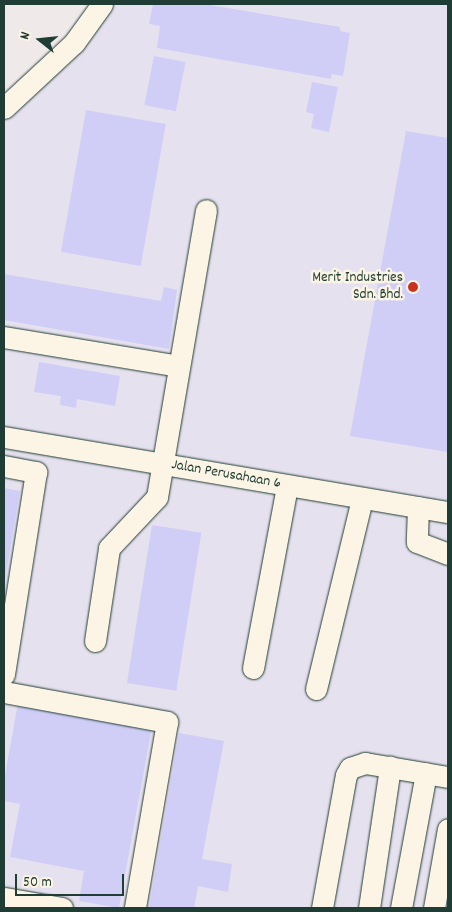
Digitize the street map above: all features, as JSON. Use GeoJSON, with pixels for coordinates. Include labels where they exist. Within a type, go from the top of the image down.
{"type":"FeatureCollection","features":[{"type":"Feature","properties":{"kind":"street"},"geometry":{"type":"LineString","coordinates":[[4,108],[74,43],[102,4]]}},
{"type":"Feature","properties":{"kind":"street"},"geometry":{"type":"LineString","coordinates":[[95,641],[109,548],[158,496],[206,210]]}},
{"type":"Feature","properties":{"kind":"street"},"geometry":{"type":"LineString","coordinates":[[4,337],[179,366]]}},
{"type":"Feature","properties":{"kind":"street","name":"Jalan Perusahaan 6"},"geometry":{"type":"LineString","coordinates":[[4,437],[362,499],[448,512]]}},
{"type":"Feature","properties":{"kind":"street"},"geometry":{"type":"LineString","coordinates":[[4,466],[36,472],[4,674]]}},
{"type":"Feature","properties":{"kind":"street"},"geometry":{"type":"LineString","coordinates":[[253,668],[287,486]]}},
{"type":"Feature","properties":{"kind":"street"},"geometry":{"type":"LineString","coordinates":[[316,689],[362,499]]}},
{"type":"Feature","properties":{"kind":"street"},"geometry":{"type":"LineString","coordinates":[[418,508],[417,542],[426,548],[448,554]]}},
{"type":"Feature","properties":{"kind":"street"},"geometry":{"type":"LineString","coordinates":[[4,692],[167,722],[135,908]]}},
{"type":"Feature","properties":{"kind":"street"},"geometry":{"type":"LineString","coordinates":[[322,908],[346,775],[357,764],[390,767],[448,777]]}},
{"type":"Feature","properties":{"kind":"street"},"geometry":{"type":"LineString","coordinates":[[369,908],[390,767]]}},
{"type":"Feature","properties":{"kind":"street"},"geometry":{"type":"LineString","coordinates":[[401,908],[426,773]]}},
{"type":"Feature","properties":{"kind":"street"},"geometry":{"type":"LineString","coordinates":[[434,908],[448,829]]}},
{"type":"Feature","properties":{"kind":"street"},"geometry":{"type":"LineString","coordinates":[[4,898],[62,908]]}},
{"type":"Feature","properties":{"kind":"shaded area"},"geometry":{"type":"Polygon","coordinates":[[[111,4],[448,4],[448,908],[4,908],[4,108],[111,4]]]}},
{"type":"Feature","properties":{"kind":"building"},"geometry":{"type":"Polygon","coordinates":[[[153,4],[204,4],[340,27],[340,31],[350,33],[343,76],[332,74],[331,79],[157,48],[160,26],[149,24],[153,4]]]}},
{"type":"Feature","properties":{"kind":"building"},"geometry":{"type":"Polygon","coordinates":[[[154,56],[185,62],[176,111],[144,105],[154,56]]]}},
{"type":"Feature","properties":{"kind":"building"},"geometry":{"type":"Polygon","coordinates":[[[312,82],[338,87],[329,132],[311,128],[314,114],[306,112],[312,82]]]}},
{"type":"Feature","properties":{"kind":"building"},"geometry":{"type":"Polygon","coordinates":[[[86,110],[166,124],[141,266],[61,252],[86,110]]]}},
{"type":"Feature","properties":{"kind":"building","name":"Merit Industries Sdn. Bhd."},"geometry":{"type":"Polygon","coordinates":[[[406,131],[448,138],[448,452],[350,436],[406,131]]]}},
{"type":"Feature","properties":{"kind":"building"},"geometry":{"type":"Polygon","coordinates":[[[4,274],[161,301],[164,287],[177,290],[169,349],[4,320],[4,274]]]}},
{"type":"Feature","properties":{"kind":"building"},"geometry":{"type":"Polygon","coordinates":[[[39,362],[120,376],[115,406],[77,399],[76,408],[60,405],[61,396],[34,392],[39,362]]]}},
{"type":"Feature","properties":{"kind":"building"},"geometry":{"type":"Polygon","coordinates":[[[4,488],[20,491],[5,580],[4,580],[4,488]]]}},
{"type":"Feature","properties":{"kind":"building"},"geometry":{"type":"Polygon","coordinates":[[[152,525],[201,533],[176,691],[127,683],[152,525]]]}},
{"type":"Feature","properties":{"kind":"building"},"geometry":{"type":"Polygon","coordinates":[[[18,703],[152,727],[119,908],[79,901],[84,871],[10,857],[20,804],[4,801],[4,781],[18,703]]]}},
{"type":"Feature","properties":{"kind":"building"},"geometry":{"type":"Polygon","coordinates":[[[179,733],[224,741],[202,859],[232,864],[228,892],[198,886],[194,908],[149,908],[179,733]]]}},
{"type":"Feature","properties":{"kind":"place","name":"Merit Industries Sdn. Bhd."},"geometry":{"type":"Point","coordinates":[413,287]}}]}
